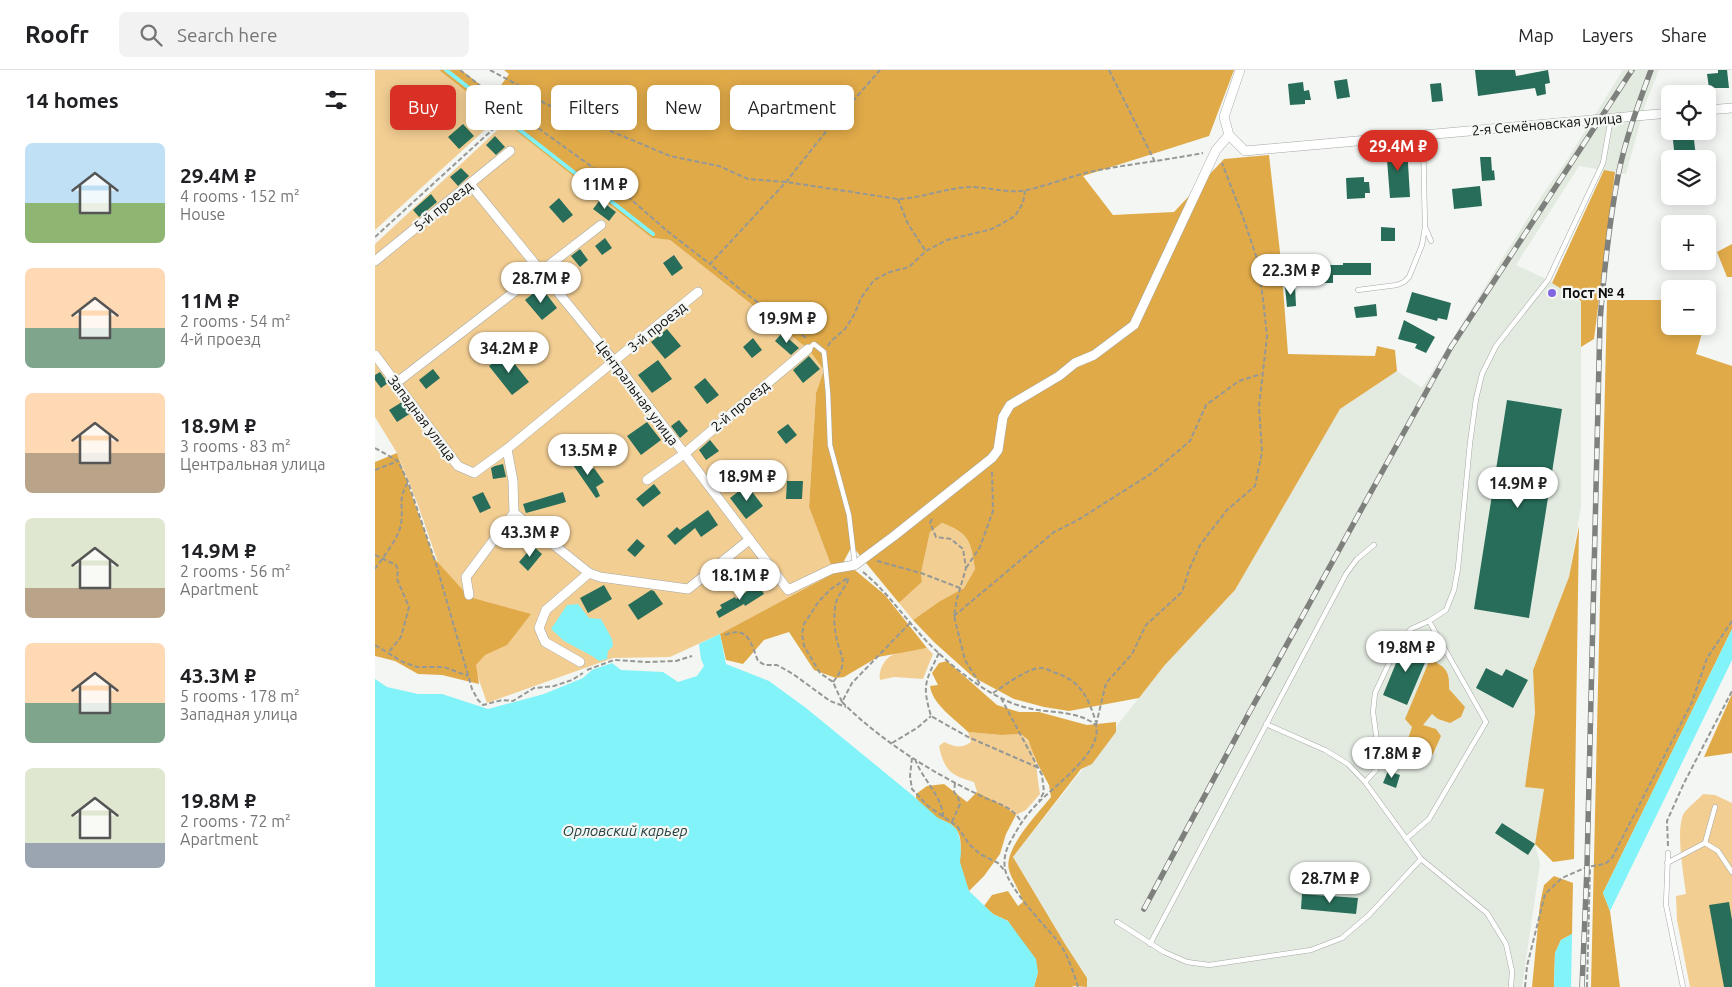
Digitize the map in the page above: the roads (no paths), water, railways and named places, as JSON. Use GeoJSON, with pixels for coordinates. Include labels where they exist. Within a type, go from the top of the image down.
{"type":"FeatureCollection","features":[{"type":"Feature","properties":{"kind":"street"},"geometry":{"type":"LineString","coordinates":[[855,565],[992,458],[999,450],[1003,417],[1010,405],[1059,376],[1075,363],[1093,355],[1134,325],[1216,150],[1229,135],[1224,118],[1240,70]]}},
{"type":"Feature","properties":{"kind":"street"},"geometry":{"type":"LineString","coordinates":[[1716,109],[1732,108]]}},
{"type":"Feature","properties":{"kind":"street","name":"2-я Семёновская улица"},"geometry":{"type":"LineString","coordinates":[[1229,135],[1245,151],[1661,115]]}},
{"type":"Feature","properties":{"kind":"street","name":"5-й проезд"},"geometry":{"type":"LineString","coordinates":[[375,260],[510,150]]}},
{"type":"Feature","properties":{"kind":"street","name":"Центральная улица"},"geometry":{"type":"LineString","coordinates":[[470,184],[614,361],[788,590],[832,569],[855,565]]}},
{"type":"Feature","properties":{"kind":"street"},"geometry":{"type":"LineString","coordinates":[[396,383],[601,225]]}},
{"type":"Feature","properties":{"kind":"street","name":"3-й проезд"},"geometry":{"type":"LineString","coordinates":[[474,473],[507,449],[698,292]]}},
{"type":"Feature","properties":{"kind":"street","name":"2-й проезд"},"geometry":{"type":"LineString","coordinates":[[647,480],[684,454],[811,347]]}},
{"type":"Feature","properties":{"kind":"street","name":"Западная улица"},"geometry":{"type":"LineString","coordinates":[[375,355],[458,466],[474,473]]}},
{"type":"Feature","properties":{"kind":"street"},"geometry":{"type":"LineString","coordinates":[[469,595],[466,577],[514,513],[513,481],[507,449]]}},
{"type":"Feature","properties":{"kind":"street"},"geometry":{"type":"LineString","coordinates":[[514,513],[589,573],[600,577],[688,588],[749,540]]}},
{"type":"Feature","properties":{"kind":"street"},"geometry":{"type":"LineString","coordinates":[[580,662],[545,642],[539,628],[547,610],[589,573]]}},
{"type":"Feature","properties":{"kind":"lane"},"geometry":{"type":"LineString","coordinates":[[1365,782],[1376,770],[1379,756],[1373,712],[1375,693],[1399,642],[1411,629],[1429,622],[1446,610],[1454,590],[1458,568],[1470,442],[1476,399],[1482,374],[1496,346],[1548,280],[1603,163],[1611,118]]}},
{"type":"Feature","properties":{"kind":"lane"},"geometry":{"type":"LineString","coordinates":[[1358,290],[1404,282],[1409,277],[1422,246],[1425,227],[1423,135]]}},
{"type":"Feature","properties":{"kind":"lane"},"geometry":{"type":"LineString","coordinates":[[1425,227],[1431,241]]}},
{"type":"Feature","properties":{"kind":"lane"},"geometry":{"type":"LineString","coordinates":[[811,347],[824,352],[830,445],[849,515],[855,565]]}},
{"type":"Feature","properties":{"kind":"lane"},"geometry":{"type":"LineString","coordinates":[[1151,944],[1346,574],[1357,559],[1374,545]]}},
{"type":"Feature","properties":{"kind":"lane"},"geometry":{"type":"LineString","coordinates":[[1406,839],[1429,819],[1486,722],[1429,622]]}},
{"type":"Feature","properties":{"kind":"lane"},"geometry":{"type":"LineString","coordinates":[[1266,724],[1325,750],[1348,764],[1365,782],[1421,859],[1487,913],[1506,944],[1511,971],[1511,987]]}},
{"type":"Feature","properties":{"kind":"lane"},"geometry":{"type":"LineString","coordinates":[[1667,863],[1705,843],[1715,807]]}},
{"type":"Feature","properties":{"kind":"lane"},"geometry":{"type":"LineString","coordinates":[[1705,843],[1718,850],[1732,872]]}},
{"type":"Feature","properties":{"kind":"lane"},"geometry":{"type":"LineString","coordinates":[[1668,853],[1666,905],[1683,987]]}},
{"type":"Feature","properties":{"kind":"lane"},"geometry":{"type":"LineString","coordinates":[[1117,922],[1164,952],[1187,962],[1209,965],[1311,950],[1341,938],[1369,915],[1421,859]]}},
{"type":"Feature","properties":{"kind":"water"},"geometry":{"type":"Polygon","coordinates":[[[578,604],[589,618],[601,619],[612,639],[613,646],[608,651],[607,659],[599,661],[564,641],[551,629],[567,605],[578,604]]]}},
{"type":"Feature","properties":{"kind":"water"},"geometry":{"type":"Polygon","coordinates":[[[1732,629],[1732,660],[1610,911],[1603,893],[1732,629]]]}},
{"type":"Feature","properties":{"kind":"water","name":"Орловский карьер"},"geometry":{"type":"Polygon","coordinates":[[[720,634],[726,664],[769,681],[806,708],[938,818],[951,824],[957,830],[960,840],[960,862],[969,891],[993,914],[1008,921],[1036,959],[1038,972],[1034,987],[375,987],[375,679],[387,687],[418,694],[442,694],[488,709],[544,694],[583,678],[592,670],[612,663],[621,670],[663,672],[678,682],[697,676],[704,666],[699,644],[720,634]]]}},
{"type":"Feature","properties":{"kind":"water"},"geometry":{"type":"Polygon","coordinates":[[[1572,934],[1571,987],[1554,987],[1555,953],[1561,940],[1572,934]]]}},
{"type":"Feature","properties":{"kind":"waterway"},"geometry":{"type":"LineString","coordinates":[[446,70],[466,86]]}},
{"type":"Feature","properties":{"kind":"waterway"},"geometry":{"type":"LineString","coordinates":[[520,130],[653,234]]}},
{"type":"Feature","properties":{"kind":"railway"},"geometry":{"type":"LineString","coordinates":[[1144,909],[1249,713],[1451,347],[1632,70]]}},
{"type":"Feature","properties":{"kind":"railway"},"geometry":{"type":"LineString","coordinates":[[1582,987],[1587,867],[1600,321],[1607,248],[1618,176],[1628,136],[1651,70]]}},
{"type":"Feature","properties":{"kind":"place","name":"Пост № 4"},"geometry":{"type":"Point","coordinates":[1552,293]}}]}
